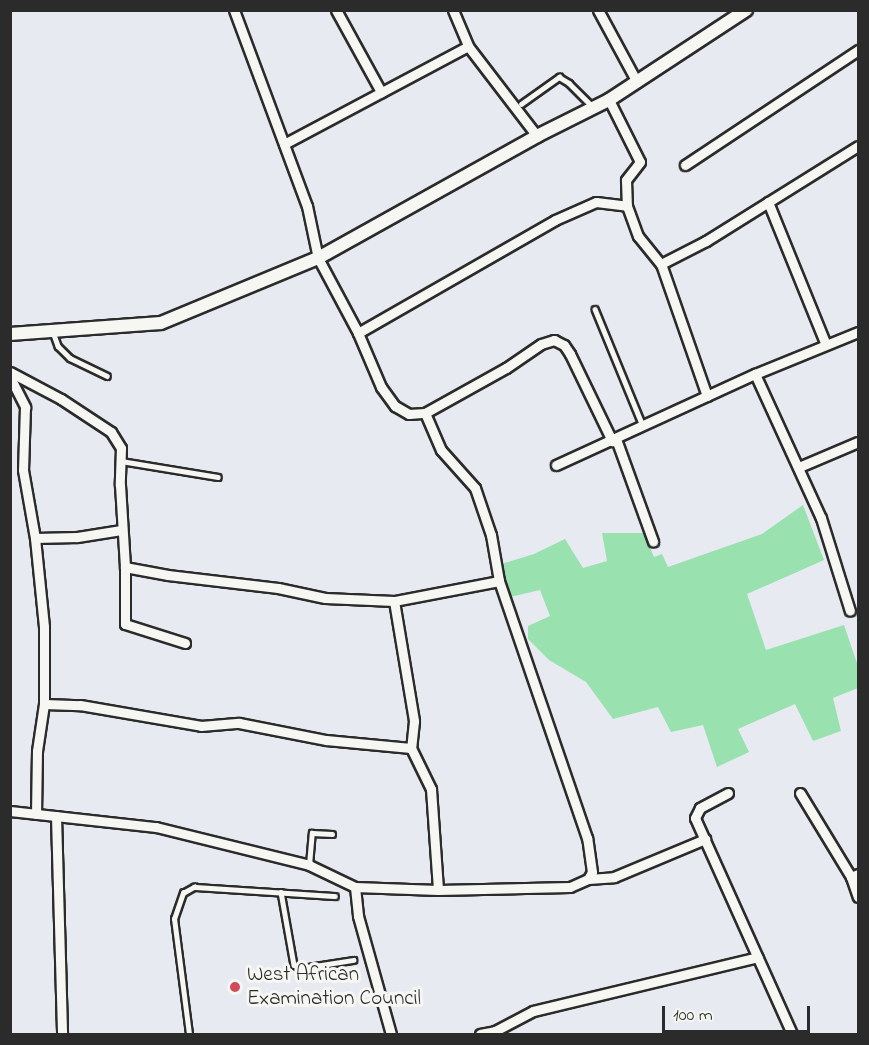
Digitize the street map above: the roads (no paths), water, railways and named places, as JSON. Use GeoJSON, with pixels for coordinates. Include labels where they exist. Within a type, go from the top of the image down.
{"type":"FeatureCollection","features":[{"type":"Feature","properties":{"kind":"street"},"geometry":{"type":"LineString","coordinates":[[234,10],[307,206],[318,258],[358,333],[381,387],[395,406],[408,414],[425,413],[506,368],[541,344],[554,340],[564,345],[614,440],[653,541]]}},
{"type":"Feature","properties":{"kind":"street"},"geometry":{"type":"LineString","coordinates":[[336,10],[381,92]]}},
{"type":"Feature","properties":{"kind":"street"},"geometry":{"type":"LineString","coordinates":[[453,10],[468,46],[537,136]]}},
{"type":"Feature","properties":{"kind":"street"},"geometry":{"type":"LineString","coordinates":[[598,10],[638,82]]}},
{"type":"Feature","properties":{"kind":"street"},"geometry":{"type":"LineString","coordinates":[[10,334],[161,323],[318,258],[537,136],[609,100],[746,10]]}},
{"type":"Feature","properties":{"kind":"street"},"geometry":{"type":"LineString","coordinates":[[284,144],[468,46]]}},
{"type":"Feature","properties":{"kind":"street"},"geometry":{"type":"LineString","coordinates":[[685,165],[858,52]]}},
{"type":"Feature","properties":{"kind":"street"},"geometry":{"type":"LineString","coordinates":[[609,100],[640,162],[626,180],[627,206],[638,236],[661,264],[707,396]]}},
{"type":"Feature","properties":{"kind":"street"},"geometry":{"type":"LineString","coordinates":[[661,264],[706,241],[858,146]]}},
{"type":"Feature","properties":{"kind":"street"},"geometry":{"type":"LineString","coordinates":[[358,333],[555,220],[596,202],[627,206]]}},
{"type":"Feature","properties":{"kind":"street"},"geometry":{"type":"LineString","coordinates":[[768,202],[826,345]]}},
{"type":"Feature","properties":{"kind":"street"},"geometry":{"type":"LineString","coordinates":[[556,465],[755,374],[858,332]]}},
{"type":"Feature","properties":{"kind":"street"},"geometry":{"type":"LineString","coordinates":[[10,372],[61,399],[111,432],[121,448],[121,530],[125,567],[125,624],[185,643]]}},
{"type":"Feature","properties":{"kind":"street"},"geometry":{"type":"LineString","coordinates":[[755,374],[821,518],[850,610]]}},
{"type":"Feature","properties":{"kind":"street"},"geometry":{"type":"LineString","coordinates":[[10,377],[25,406],[23,470],[35,538],[44,627],[44,704],[37,752],[36,814]]}},
{"type":"Feature","properties":{"kind":"street"},"geometry":{"type":"LineString","coordinates":[[425,413],[441,450],[475,488],[490,535],[500,581],[587,838],[592,872],[588,879]]}},
{"type":"Feature","properties":{"kind":"street"},"geometry":{"type":"LineString","coordinates":[[799,467],[858,442]]}},
{"type":"Feature","properties":{"kind":"street"},"geometry":{"type":"LineString","coordinates":[[35,538],[77,537],[121,530]]}},
{"type":"Feature","properties":{"kind":"street"},"geometry":{"type":"LineString","coordinates":[[125,567],[168,575],[278,588],[325,598],[394,601],[500,581]]}},
{"type":"Feature","properties":{"kind":"street"},"geometry":{"type":"LineString","coordinates":[[394,601],[414,721],[411,748],[431,789],[438,890]]}},
{"type":"Feature","properties":{"kind":"street"},"geometry":{"type":"LineString","coordinates":[[44,704],[80,705],[201,726],[239,723],[326,740],[411,748]]}},
{"type":"Feature","properties":{"kind":"street"},"geometry":{"type":"LineString","coordinates":[[728,793],[700,808],[695,818],[792,1035]]}},
{"type":"Feature","properties":{"kind":"street"},"geometry":{"type":"LineString","coordinates":[[800,793],[855,875],[858,897]]}},
{"type":"Feature","properties":{"kind":"street"},"geometry":{"type":"LineString","coordinates":[[10,811],[156,827],[309,865],[355,887],[438,890],[570,886],[588,879],[614,878],[705,840]]}},
{"type":"Feature","properties":{"kind":"street"},"geometry":{"type":"LineString","coordinates":[[56,816],[62,1035]]}},
{"type":"Feature","properties":{"kind":"street"},"geometry":{"type":"LineString","coordinates":[[355,887],[358,916],[390,1035]]}},
{"type":"Feature","properties":{"kind":"street"},"geometry":{"type":"LineString","coordinates":[[480,1035],[495,1033],[533,1011],[758,957]]}},
{"type":"Feature","properties":{"kind":"lane"},"geometry":{"type":"LineString","coordinates":[[521,104],[559,77],[569,83],[593,108]]}},
{"type":"Feature","properties":{"kind":"lane"},"geometry":{"type":"LineString","coordinates":[[595,309],[643,426]]}},
{"type":"Feature","properties":{"kind":"lane"},"geometry":{"type":"LineString","coordinates":[[53,332],[58,346],[70,358],[107,376]]}},
{"type":"Feature","properties":{"kind":"lane"},"geometry":{"type":"LineString","coordinates":[[121,461],[218,477]]}},
{"type":"Feature","properties":{"kind":"lane"},"geometry":{"type":"LineString","coordinates":[[309,865],[312,833],[332,834]]}},
{"type":"Feature","properties":{"kind":"lane"},"geometry":{"type":"LineString","coordinates":[[189,1035],[174,919],[183,893],[194,887],[335,896]]}},
{"type":"Feature","properties":{"kind":"lane"},"geometry":{"type":"LineString","coordinates":[[281,892],[294,965],[302,968],[352,960]]}},
{"type":"Feature","properties":{"kind":"place","name":"West African Examination Council"},"geometry":{"type":"Point","coordinates":[235,987]}}]}
